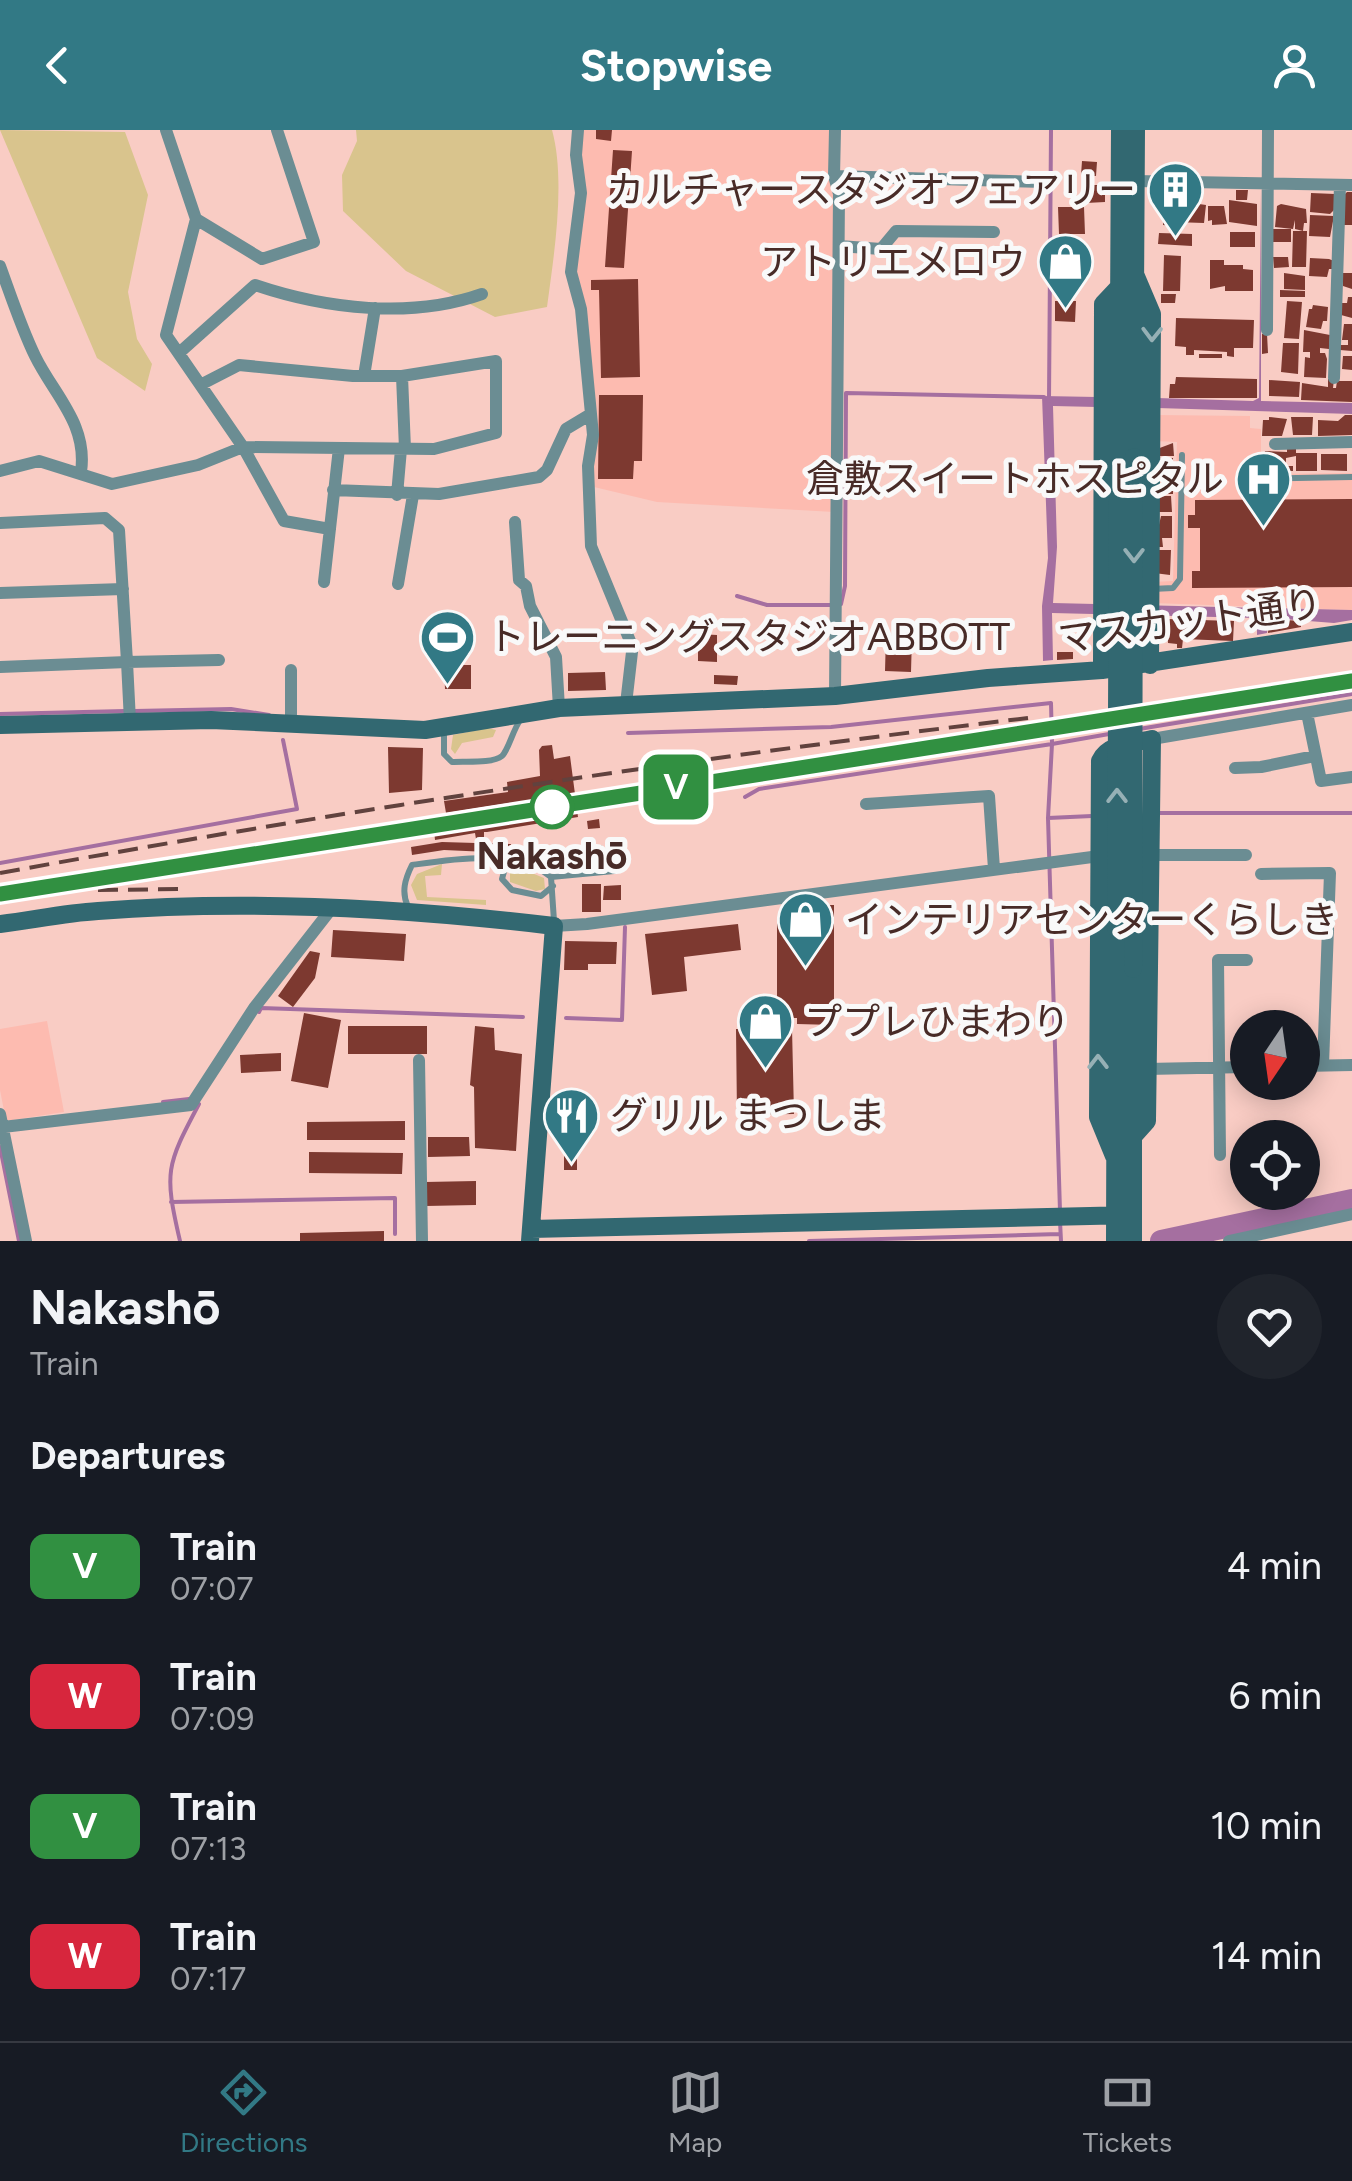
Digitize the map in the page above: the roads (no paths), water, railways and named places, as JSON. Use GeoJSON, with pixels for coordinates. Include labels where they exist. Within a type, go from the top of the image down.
{"type":"FeatureCollection","features":[{"type":"Feature","properties":{"kind":"main road"},"geometry":{"type":"LineString","coordinates":[[1120,130],[1119,287],[1126,403],[1151,602],[1150,664]]}},
{"type":"Feature","properties":{"kind":"main road"},"geometry":{"type":"LineString","coordinates":[[1124,1239],[1114,1156],[1118,499],[1135,274],[1136,130]]}},
{"type":"Feature","properties":{"kind":"main road"},"geometry":{"type":"LineString","coordinates":[[1123,1215],[1130,1140],[1133,969],[1134,457],[1126,403]]}},
{"type":"Feature","properties":{"kind":"main road"},"geometry":{"type":"LineString","coordinates":[[1102,670],[1102,608],[1126,403]]}},
{"type":"Feature","properties":{"kind":"main road","name":"マスカット通り"},"geometry":{"type":"LineString","coordinates":[[0,726],[129,714],[390,730],[445,726],[503,728],[525,714],[559,708],[835,696],[988,678],[1102,670],[1352,632]]}},
{"type":"Feature","properties":{"kind":"main road"},"geometry":{"type":"LineString","coordinates":[[1114,1156],[1098,1118],[1103,753],[1152,739],[1147,1121],[1130,1140]]}},
{"type":"Feature","properties":{"kind":"main road"},"geometry":{"type":"LineString","coordinates":[[0,924],[128,909],[332,908],[554,926],[531,1235],[1123,1215]]}},
{"type":"Feature","properties":{"kind":"street"},"geometry":{"type":"LineString","coordinates":[[166,130],[196,220],[166,336],[244,448],[284,520],[330,529]]}},
{"type":"Feature","properties":{"kind":"street"},"geometry":{"type":"LineString","coordinates":[[196,220],[262,259],[314,242],[276,130]]}},
{"type":"Feature","properties":{"kind":"street"},"geometry":{"type":"LineString","coordinates":[[578,130],[580,193],[571,272],[580,309],[593,435],[588,466],[591,546],[630,641],[626,704]]}},
{"type":"Feature","properties":{"kind":"street"},"geometry":{"type":"LineString","coordinates":[[835,130],[834,176],[840,194],[835,696]]}},
{"type":"Feature","properties":{"kind":"street"},"geometry":{"type":"LineString","coordinates":[[1266,330],[1268,130]]}},
{"type":"Feature","properties":{"kind":"street"},"geometry":{"type":"LineString","coordinates":[[834,176],[1044,182]]}},
{"type":"Feature","properties":{"kind":"street"},"geometry":{"type":"LineString","coordinates":[[1135,181],[1346,185],[1334,378]]}},
{"type":"Feature","properties":{"kind":"street"},"geometry":{"type":"LineString","coordinates":[[839,246],[882,249],[896,231],[994,232]]}},
{"type":"Feature","properties":{"kind":"street"},"geometry":{"type":"LineString","coordinates":[[0,266],[5,297],[74,420],[82,441],[81,472]]}},
{"type":"Feature","properties":{"kind":"street"},"geometry":{"type":"LineString","coordinates":[[179,353],[255,285],[311,299],[375,308],[442,306],[482,294]]}},
{"type":"Feature","properties":{"kind":"street"},"geometry":{"type":"LineString","coordinates":[[364,376],[375,308]]}},
{"type":"Feature","properties":{"kind":"street"},"geometry":{"type":"LineString","coordinates":[[0,471],[39,461],[112,484],[198,465],[244,448],[434,449],[496,433],[496,361],[402,376],[239,364],[202,384]]}},
{"type":"Feature","properties":{"kind":"street"},"geometry":{"type":"LineString","coordinates":[[397,495],[403,449],[402,376]]}},
{"type":"Feature","properties":{"kind":"street"},"geometry":{"type":"LineString","coordinates":[[333,490],[413,495],[540,477],[566,429],[591,414]]}},
{"type":"Feature","properties":{"kind":"street"},"geometry":{"type":"LineString","coordinates":[[1275,444],[1352,442]]}},
{"type":"Feature","properties":{"kind":"street"},"geometry":{"type":"LineString","coordinates":[[324,582],[339,448]]}},
{"type":"Feature","properties":{"kind":"street"},"geometry":{"type":"LineString","coordinates":[[398,584],[413,495]]}},
{"type":"Feature","properties":{"kind":"street"},"geometry":{"type":"LineString","coordinates":[[0,523],[104,518],[119,530],[129,714]]}},
{"type":"Feature","properties":{"kind":"street"},"geometry":{"type":"LineString","coordinates":[[516,522],[520,580],[556,658],[559,708]]}},
{"type":"Feature","properties":{"kind":"street"},"geometry":{"type":"LineString","coordinates":[[0,594],[123,589]]}},
{"type":"Feature","properties":{"kind":"street"},"geometry":{"type":"LineString","coordinates":[[0,667],[220,660]]}},
{"type":"Feature","properties":{"kind":"street"},"geometry":{"type":"LineString","coordinates":[[290,726],[291,670]]}},
{"type":"Feature","properties":{"kind":"street"},"geometry":{"type":"LineString","coordinates":[[1152,739],[1352,705]]}},
{"type":"Feature","properties":{"kind":"street"},"geometry":{"type":"LineString","coordinates":[[1307,712],[1320,781],[1352,776]]}},
{"type":"Feature","properties":{"kind":"street"},"geometry":{"type":"LineString","coordinates":[[1235,768],[1315,756]]}},
{"type":"Feature","properties":{"kind":"street"},"geometry":{"type":"LineString","coordinates":[[866,804],[990,796],[994,869]]}},
{"type":"Feature","properties":{"kind":"street"},"geometry":{"type":"LineString","coordinates":[[554,926],[1099,855],[1246,855]]}},
{"type":"Feature","properties":{"kind":"street"},"geometry":{"type":"LineString","coordinates":[[1261,874],[1330,873],[1323,1065]]}},
{"type":"Feature","properties":{"kind":"street"},"geometry":{"type":"LineString","coordinates":[[26,1241],[2,1125],[191,1105],[254,1008],[332,908]]}},
{"type":"Feature","properties":{"kind":"street"},"geometry":{"type":"LineString","coordinates":[[1220,1156],[1218,960],[1247,960]]}},
{"type":"Feature","properties":{"kind":"street"},"geometry":{"type":"LineString","coordinates":[[419,1060],[422,1241]]}},
{"type":"Feature","properties":{"kind":"street"},"geometry":{"type":"LineString","coordinates":[[1320,1065],[1352,1065]]}},
{"type":"Feature","properties":{"kind":"street"},"geometry":{"type":"LineString","coordinates":[[1146,1069],[1230,1068]]}},
{"type":"Feature","properties":{"kind":"street"},"geometry":{"type":"LineString","coordinates":[[1229,1241],[1352,1214]]}},
{"type":"Feature","properties":{"kind":"lane"},"geometry":{"type":"LineString","coordinates":[[1151,602],[1180,579],[1182,455]]}},
{"type":"Feature","properties":{"kind":"lane"},"geometry":{"type":"LineString","coordinates":[[1244,479],[1352,478]]}},
{"type":"Feature","properties":{"kind":"lane"},"geometry":{"type":"LineString","coordinates":[[445,726],[444,754],[452,762],[501,756],[503,728]]}},
{"type":"Feature","properties":{"kind":"lane"},"geometry":{"type":"LineString","coordinates":[[516,861],[505,868],[502,879],[512,890],[541,896],[552,881],[614,871]]}},
{"type":"Feature","properties":{"kind":"lane"},"geometry":{"type":"LineString","coordinates":[[411,912],[404,898],[405,879],[412,865],[516,861],[534,866],[552,881],[554,926]]}},
{"type":"Feature","properties":{"kind":"lane"},"geometry":{"type":"LineString","coordinates":[[1290,1226],[1292,1241]]}},
{"type":"Feature","properties":{"kind":"waterway"},"geometry":{"type":"LineString","coordinates":[[1049,401],[1051,130]]}},
{"type":"Feature","properties":{"kind":"waterway"},"geometry":{"type":"LineString","coordinates":[[841,604],[845,586],[846,393],[1044,397]]}},
{"type":"Feature","properties":{"kind":"waterway"},"geometry":{"type":"LineString","coordinates":[[737,596],[767,605],[831,605]]}},
{"type":"Feature","properties":{"kind":"waterway"},"geometry":{"type":"LineString","coordinates":[[1139,729],[1352,694]]}},
{"type":"Feature","properties":{"kind":"waterway"},"geometry":{"type":"LineString","coordinates":[[628,733],[831,727],[1051,703],[1052,744],[759,789],[745,797]]}},
{"type":"Feature","properties":{"kind":"waterway"},"geometry":{"type":"LineString","coordinates":[[135,711],[231,709],[269,715]]}},
{"type":"Feature","properties":{"kind":"waterway"},"geometry":{"type":"LineString","coordinates":[[0,714],[125,711]]}},
{"type":"Feature","properties":{"kind":"waterway"},"geometry":{"type":"LineString","coordinates":[[1060,1211],[1048,818],[1052,744],[1109,734]]}},
{"type":"Feature","properties":{"kind":"waterway"},"geometry":{"type":"LineString","coordinates":[[0,863],[297,809],[283,740]]}},
{"type":"Feature","properties":{"kind":"waterway"},"geometry":{"type":"LineString","coordinates":[[1157,813],[1352,813]]}},
{"type":"Feature","properties":{"kind":"waterway"},"geometry":{"type":"LineString","coordinates":[[1048,818],[1092,816]]}},
{"type":"Feature","properties":{"kind":"waterway"},"geometry":{"type":"LineString","coordinates":[[566,1018],[622,1020],[625,927]]}},
{"type":"Feature","properties":{"kind":"waterway"},"geometry":{"type":"LineString","coordinates":[[259,1012],[261,1008],[523,1017]]}},
{"type":"Feature","properties":{"kind":"waterway"},"geometry":{"type":"LineString","coordinates":[[163,1102],[189,1099]]}},
{"type":"Feature","properties":{"kind":"waterway"},"geometry":{"type":"LineString","coordinates":[[180,1241],[171,1170],[199,1104]]}},
{"type":"Feature","properties":{"kind":"waterway"},"geometry":{"type":"LineString","coordinates":[[0,1147],[19,1241]]}},
{"type":"Feature","properties":{"kind":"waterway"},"geometry":{"type":"LineString","coordinates":[[171,1202],[395,1198],[395,1234]]}},
{"type":"Feature","properties":{"kind":"waterway"},"geometry":{"type":"LineString","coordinates":[[1161,1241],[1352,1200]]}},
{"type":"Feature","properties":{"kind":"waterway"},"geometry":{"type":"LineString","coordinates":[[1274,1216],[1276,1223]]}},
{"type":"Feature","properties":{"kind":"waterway"},"geometry":{"type":"LineString","coordinates":[[1060,1221],[1061,1241]]}},
{"type":"Feature","properties":{"kind":"waterway"},"geometry":{"type":"LineString","coordinates":[[809,1241],[1059,1234]]}},
{"type":"Feature","properties":{"kind":"railway"},"geometry":{"type":"LineString","coordinates":[[0,894],[1352,681]]}},
{"type":"Feature","properties":{"kind":"railway"},"geometry":{"type":"LineString","coordinates":[[0,873],[513,788],[1028,718]]}},
{"type":"Feature","properties":{"kind":"railway"},"geometry":{"type":"LineString","coordinates":[[98,890],[183,889]]}},
{"type":"Feature","properties":{"kind":"train","name":"V"},"geometry":{"type":"LineString","coordinates":[[0,894],[1352,681]]}},
{"type":"Feature","properties":{"kind":"place","name":"カルチャースタジオフェアリー"},"geometry":{"type":"Point","coordinates":[1175,239]}},
{"type":"Feature","properties":{"kind":"place","name":"アトリエメロウ"},"geometry":{"type":"Point","coordinates":[1065,311]}},
{"type":"Feature","properties":{"kind":"place","name":"倉敷スイートホスピタル"},"geometry":{"type":"Point","coordinates":[1263,528]}},
{"type":"Feature","properties":{"kind":"place","name":"トレーニングスタジオABBOTT"},"geometry":{"type":"Point","coordinates":[448,686]}},
{"type":"Feature","properties":{"kind":"place","name":"Nakashō"},"geometry":{"type":"Point","coordinates":[552,807]}},
{"type":"Feature","properties":{"kind":"place","name":"インテリアセンターくらしき"},"geometry":{"type":"Point","coordinates":[806,969]}},
{"type":"Feature","properties":{"kind":"place","name":"ププレひまわり"},"geometry":{"type":"Point","coordinates":[765,1071]}},
{"type":"Feature","properties":{"kind":"place","name":"グリル まつしま"},"geometry":{"type":"Point","coordinates":[571,1165]}}]}
